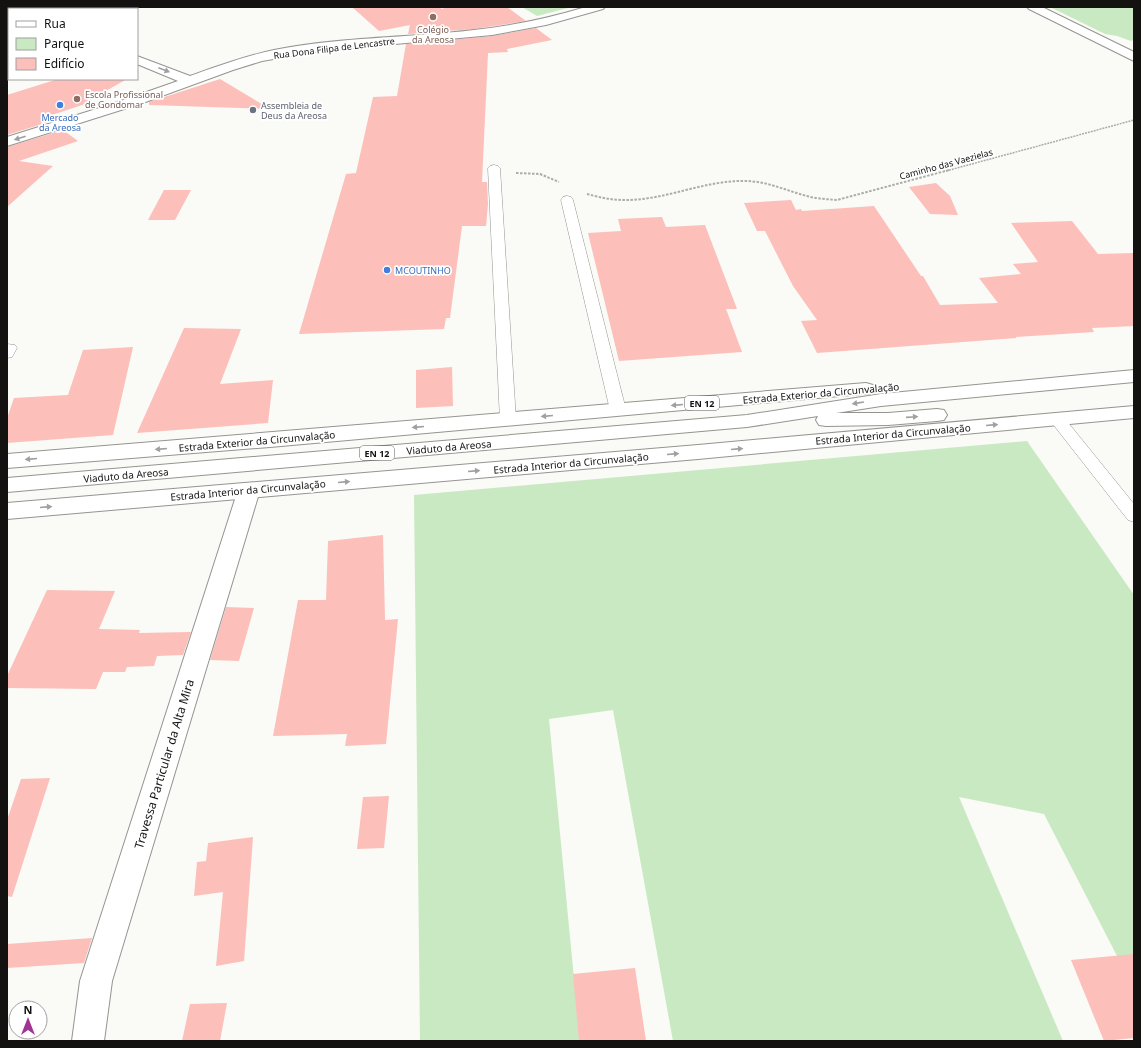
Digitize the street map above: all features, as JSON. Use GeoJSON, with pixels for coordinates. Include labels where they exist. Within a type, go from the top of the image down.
{"type":"FeatureCollection","features":[{"type":"Feature","properties":{"kind":"main road","name":"Rua Dona Filipa de Lencastre"},"geometry":{"type":"LineString","coordinates":[[7,142],[274,54],[385,40],[456,36],[503,29],[577,14],[599,7]]}},
{"type":"Feature","properties":{"kind":"main road"},"geometry":{"type":"LineString","coordinates":[[1033,7],[1134,57]]}},
{"type":"Feature","properties":{"kind":"main road"},"geometry":{"type":"LineString","coordinates":[[138,60],[190,81]]}},
{"type":"Feature","properties":{"kind":"main road","name":"Estrada Exterior da Circunvalação"},"geometry":{"type":"LineString","coordinates":[[7,461],[508,420],[1134,366]]}},
{"type":"Feature","properties":{"kind":"main road","name":"Estrada Exterior da Circunvalação"},"geometry":{"type":"LineString","coordinates":[[747,421],[882,400],[1134,376]]}},
{"type":"Feature","properties":{"kind":"main road","name":"Estrada Interior da Circunvalação"},"geometry":{"type":"LineString","coordinates":[[747,421],[888,419],[1134,400]]}},
{"type":"Feature","properties":{"kind":"main road","name":"Estrada Interior da Circunvalação"},"geometry":{"type":"LineString","coordinates":[[7,511],[683,454],[1134,412]]}},
{"type":"Feature","properties":{"kind":"main road","name":"Viaduto da Areosa"},"geometry":{"type":"LineString","coordinates":[[7,485],[747,421]]}},
{"type":"Feature","properties":{"kind":"main road","name":"Travessa Particular da Alta Mira"},"geometry":{"type":"LineString","coordinates":[[88,1041],[96,981],[250,490]]}},
{"type":"Feature","properties":{"kind":"lane"},"geometry":{"type":"LineString","coordinates":[[494,168],[508,420]]}},
{"type":"Feature","properties":{"kind":"lane"},"geometry":{"type":"LineString","coordinates":[[566,200],[618,410]]}},
{"type":"Feature","properties":{"kind":"lane"},"geometry":{"type":"LineString","coordinates":[[1057,419],[1134,516]]}},
{"type":"Feature","properties":{"kind":"path","name":"Caminho das Vaezielas"},"geometry":{"type":"LineString","coordinates":[[584,193],[597,198],[631,200],[666,195],[736,181],[762,182],[819,199],[837,200],[1134,120]]}},
{"type":"Feature","properties":{"kind":"path"},"geometry":{"type":"LineString","coordinates":[[494,168],[508,173],[540,174],[565,185]]}},
{"type":"Feature","properties":{"kind":"green space"},"geometry":{"type":"Polygon","coordinates":[[[522,7],[572,7],[537,16],[522,7]]]}},
{"type":"Feature","properties":{"kind":"green space"},"geometry":{"type":"Polygon","coordinates":[[[1050,7],[1134,7],[1134,39],[1131,41],[1105,34],[1050,7]]]}},
{"type":"Feature","properties":{"kind":"green space"},"geometry":{"type":"Polygon","coordinates":[[[1027,441],[1134,595],[1134,989],[1044,814],[959,797],[1063,1041],[673,1041],[613,710],[549,719],[580,1041],[420,1041],[414,495],[1027,441]]]}},
{"type":"Feature","properties":{"kind":"building","name":"Colégio da Areosa"},"geometry":{"type":"Polygon","coordinates":[[[352,7],[441,7],[441,9],[449,7],[507,7],[526,21],[474,29],[408,34],[410,25],[379,31],[352,7]]]}},
{"type":"Feature","properties":{"kind":"building"},"geometry":{"type":"Polygon","coordinates":[[[536,28],[552,40],[507,49],[508,52],[488,53],[482,182],[487,182],[488,204],[486,226],[462,226],[450,318],[446,318],[444,329],[299,334],[346,174],[356,173],[373,97],[397,96],[406,44],[492,36],[536,28]]]}},
{"type":"Feature","properties":{"kind":"building","name":"Assembleia de Deus da Areosa"},"geometry":{"type":"Polygon","coordinates":[[[220,79],[270,109],[149,105],[149,102],[220,79]]]}},
{"type":"Feature","properties":{"kind":"building","name":"Mercado da Areosa"},"geometry":{"type":"Polygon","coordinates":[[[55,80],[125,80],[88,101],[88,103],[46,117],[52,121],[7,135],[7,95],[55,80]]]}},
{"type":"Feature","properties":{"kind":"building"},"geometry":{"type":"Polygon","coordinates":[[[63,130],[78,141],[19,161],[53,166],[7,207],[7,147],[63,130]]]}},
{"type":"Feature","properties":{"kind":"building"},"geometry":{"type":"Polygon","coordinates":[[[936,183],[950,196],[958,215],[930,214],[909,187],[936,183]]]}},
{"type":"Feature","properties":{"kind":"building"},"geometry":{"type":"Polygon","coordinates":[[[164,190],[191,190],[175,220],[148,220],[164,190]]]}},
{"type":"Feature","properties":{"kind":"building"},"geometry":{"type":"Polygon","coordinates":[[[791,200],[796,210],[801,209],[802,211],[874,206],[921,276],[923,276],[940,305],[998,303],[979,278],[1021,274],[1013,264],[1038,262],[1011,223],[1072,221],[1098,254],[1134,253],[1134,326],[1092,328],[1094,332],[817,353],[801,321],[817,320],[793,286],[765,231],[757,231],[744,203],[791,200]]]}},
{"type":"Feature","properties":{"kind":"building"},"geometry":{"type":"Polygon","coordinates":[[[662,217],[666,227],[705,225],[737,309],[726,309],[742,352],[619,361],[588,233],[621,231],[618,219],[662,217]]]}},
{"type":"Feature","properties":{"kind":"building"},"geometry":{"type":"Polygon","coordinates":[[[184,328],[241,329],[220,384],[273,380],[268,423],[137,433],[184,328]]]}},
{"type":"Feature","properties":{"kind":"building"},"geometry":{"type":"Polygon","coordinates":[[[133,347],[113,435],[7,443],[7,418],[14,398],[68,395],[83,350],[133,347]]]}},
{"type":"Feature","properties":{"kind":"building"},"geometry":{"type":"Polygon","coordinates":[[[452,367],[453,406],[416,408],[416,370],[452,367]]]}},
{"type":"Feature","properties":{"kind":"building"},"geometry":{"type":"Polygon","coordinates":[[[383,535],[385,620],[398,619],[386,744],[345,746],[347,734],[273,736],[298,600],[326,600],[328,541],[383,535]]]}},
{"type":"Feature","properties":{"kind":"building"},"geometry":{"type":"Polygon","coordinates":[[[47,590],[115,591],[99,629],[140,630],[139,633],[191,632],[183,655],[157,656],[154,666],[127,667],[125,672],[103,672],[96,689],[7,688],[7,676],[47,590]]]}},
{"type":"Feature","properties":{"kind":"building"},"geometry":{"type":"Polygon","coordinates":[[[226,607],[254,608],[239,661],[210,660],[226,607]]]}},
{"type":"Feature","properties":{"kind":"building"},"geometry":{"type":"Polygon","coordinates":[[[50,778],[12,897],[7,896],[7,820],[21,779],[50,778]]]}},
{"type":"Feature","properties":{"kind":"building"},"geometry":{"type":"Polygon","coordinates":[[[389,796],[384,848],[357,849],[363,797],[389,796]]]}},
{"type":"Feature","properties":{"kind":"building"},"geometry":{"type":"Polygon","coordinates":[[[253,837],[244,961],[216,966],[223,892],[194,896],[197,862],[206,861],[208,843],[253,837]]]}},
{"type":"Feature","properties":{"kind":"building"},"geometry":{"type":"Polygon","coordinates":[[[92,938],[84,963],[7,968],[7,944],[92,938]]]}},
{"type":"Feature","properties":{"kind":"building"},"geometry":{"type":"Polygon","coordinates":[[[1134,954],[1134,1038],[1104,1041],[1071,960],[1134,954]]]}},
{"type":"Feature","properties":{"kind":"building"},"geometry":{"type":"Polygon","coordinates":[[[635,968],[646,1041],[579,1041],[573,974],[635,968]]]}},
{"type":"Feature","properties":{"kind":"building"},"geometry":{"type":"Polygon","coordinates":[[[227,1003],[220,1041],[182,1041],[190,1004],[227,1003]]]}},
{"type":"Feature","properties":{"kind":"place","name":"Colégio da Areosa"},"geometry":{"type":"Point","coordinates":[433,17]}},
{"type":"Feature","properties":{"kind":"place","name":"Escola Profissional de Gondomar"},"geometry":{"type":"Point","coordinates":[77,99]}},
{"type":"Feature","properties":{"kind":"place","name":"Mercado da Areosa"},"geometry":{"type":"Point","coordinates":[60,105]}},
{"type":"Feature","properties":{"kind":"place","name":"Assembleia de Deus da Areosa"},"geometry":{"type":"Point","coordinates":[253,110]}},
{"type":"Feature","properties":{"kind":"place","name":"MCOUTINHO"},"geometry":{"type":"Point","coordinates":[387,270]}}]}
